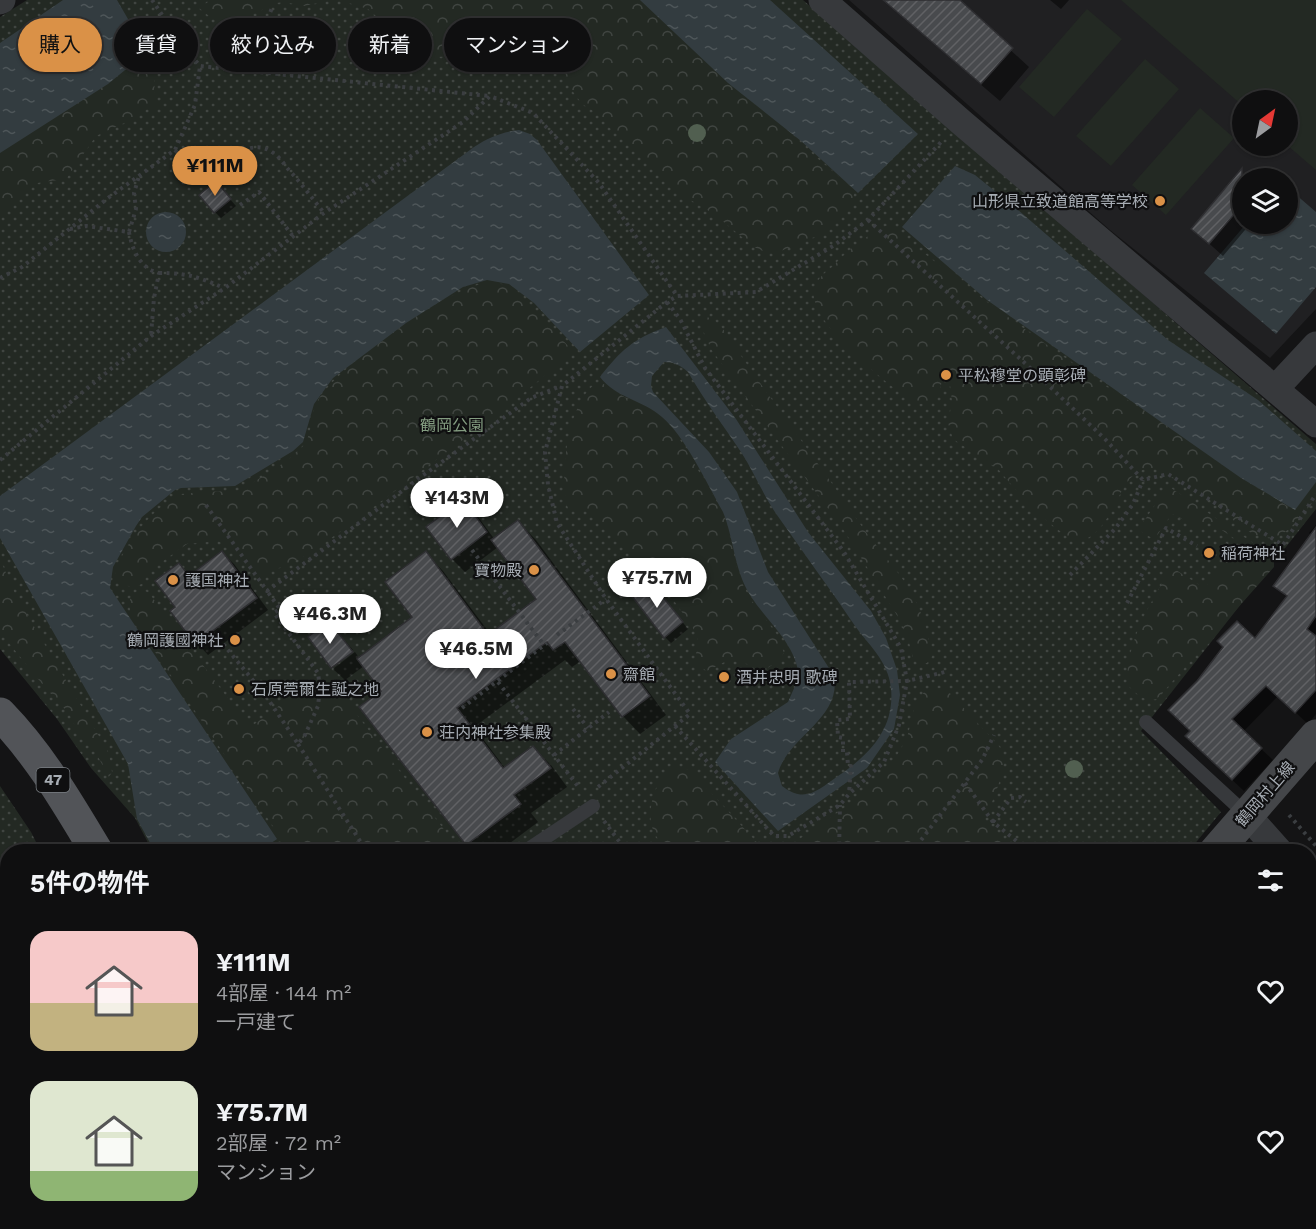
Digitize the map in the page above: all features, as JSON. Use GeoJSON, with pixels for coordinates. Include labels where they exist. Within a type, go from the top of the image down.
{"type":"FeatureCollection","features":[{"type":"Feature","properties":{"kind":"main road","name":"47"},"geometry":{"type":"LineString","coordinates":[[0,714],[52,778],[92,844]]}},
{"type":"Feature","properties":{"kind":"main road","name":"鶴岡村上線"},"geometry":{"type":"LineString","coordinates":[[1222,844],[1316,736]]}},
{"type":"Feature","properties":{"kind":"street"},"geometry":{"type":"LineString","coordinates":[[822,0],[961,122],[1316,424]]}},
{"type":"Feature","properties":{"kind":"street"},"geometry":{"type":"LineString","coordinates":[[1275,390],[1316,345]]}},
{"type":"Feature","properties":{"kind":"street"},"geometry":{"type":"LineString","coordinates":[[1247,815],[1273,844]]}},
{"type":"Feature","properties":{"kind":"lane"},"geometry":{"type":"LineString","coordinates":[[1146,722],[1247,815]]}},
{"type":"Feature","properties":{"kind":"lane"},"geometry":{"type":"LineString","coordinates":[[534,844],[589,802]]}},
{"type":"Feature","properties":{"kind":"path"},"geometry":{"type":"LineString","coordinates":[[0,278],[22,267],[175,150],[195,105],[200,66],[152,0]]}},
{"type":"Feature","properties":{"kind":"path"},"geometry":{"type":"LineString","coordinates":[[268,18],[272,8]]}},
{"type":"Feature","properties":{"kind":"path"},"geometry":{"type":"LineString","coordinates":[[200,66],[490,96],[533,113],[599,183],[677,296]]}},
{"type":"Feature","properties":{"kind":"path"},"geometry":{"type":"LineString","coordinates":[[0,460],[151,336],[225,288],[324,213],[463,122],[490,96]]}},
{"type":"Feature","properties":{"kind":"path"},"geometry":{"type":"LineString","coordinates":[[267,591],[531,398],[562,386],[667,302],[677,296],[756,292],[833,246],[868,220],[939,145]]}},
{"type":"Feature","properties":{"kind":"path"},"geometry":{"type":"LineString","coordinates":[[218,167],[235,153],[248,148],[272,151],[324,213]]}},
{"type":"Feature","properties":{"kind":"path"},"geometry":{"type":"LineString","coordinates":[[175,150],[191,169]]}},
{"type":"Feature","properties":{"kind":"path"},"geometry":{"type":"LineString","coordinates":[[140,176],[134,193],[136,209],[129,232],[132,249],[152,272],[182,273],[225,288]]}},
{"type":"Feature","properties":{"kind":"path"},"geometry":{"type":"LineString","coordinates":[[240,205],[259,192],[292,235]]}},
{"type":"Feature","properties":{"kind":"path"},"geometry":{"type":"LineString","coordinates":[[868,220],[1028,366],[1105,439],[1143,480]]}},
{"type":"Feature","properties":{"kind":"path"},"geometry":{"type":"LineString","coordinates":[[69,229],[86,226],[129,232]]}},
{"type":"Feature","properties":{"kind":"path"},"geometry":{"type":"LineString","coordinates":[[151,336],[154,298],[159,273]]}},
{"type":"Feature","properties":{"kind":"path"},"geometry":{"type":"LineString","coordinates":[[667,302],[680,319],[705,368],[844,552],[901,648],[907,681],[899,725],[884,762],[840,805],[788,836],[774,836],[675,726]]}},
{"type":"Feature","properties":{"kind":"path"},"geometry":{"type":"LineString","coordinates":[[562,386],[545,452],[548,485],[557,524],[606,599],[690,714],[595,790]]}},
{"type":"Feature","properties":{"kind":"path"},"geometry":{"type":"LineString","coordinates":[[1143,480],[1168,474],[1283,545],[1316,494]]}},
{"type":"Feature","properties":{"kind":"path"},"geometry":{"type":"LineString","coordinates":[[1070,575],[1115,529],[1133,504],[1143,480]]}},
{"type":"Feature","properties":{"kind":"path"},"geometry":{"type":"LineString","coordinates":[[206,505],[280,609],[274,613],[318,673],[320,688],[318,706],[305,735],[298,744]]}},
{"type":"Feature","properties":{"kind":"path"},"geometry":{"type":"LineString","coordinates":[[1127,603],[1166,528],[1197,546]]}},
{"type":"Feature","properties":{"kind":"path"},"geometry":{"type":"LineString","coordinates":[[462,708],[546,644],[472,550]]}},
{"type":"Feature","properties":{"kind":"path"},"geometry":{"type":"LineString","coordinates":[[557,635],[606,599]]}},
{"type":"Feature","properties":{"kind":"path"},"geometry":{"type":"LineString","coordinates":[[223,644],[266,696],[361,844]]}},
{"type":"Feature","properties":{"kind":"path"},"geometry":{"type":"LineString","coordinates":[[849,794],[851,766],[848,766],[847,752],[843,752],[843,738],[838,738],[837,720],[850,719],[849,682],[907,681],[945,672]]}},
{"type":"Feature","properties":{"kind":"path"},"geometry":{"type":"LineString","coordinates":[[498,682],[589,802]]}},
{"type":"Feature","properties":{"kind":"path"},"geometry":{"type":"LineString","coordinates":[[573,709],[588,728]]}},
{"type":"Feature","properties":{"kind":"path"},"geometry":{"type":"LineString","coordinates":[[554,755],[609,712]]}},
{"type":"Feature","properties":{"kind":"path"},"geometry":{"type":"LineString","coordinates":[[918,844],[982,760],[994,735]]}},
{"type":"Feature","properties":{"kind":"path"},"geometry":{"type":"LineString","coordinates":[[965,783],[993,822],[1020,844]]}},
{"type":"Feature","properties":{"kind":"path"},"geometry":{"type":"LineString","coordinates":[[993,822],[1011,798],[1020,797],[1026,802]]}},
{"type":"Feature","properties":{"kind":"path"},"geometry":{"type":"LineString","coordinates":[[839,844],[840,805]]}},
{"type":"Feature","properties":{"kind":"path"},"geometry":{"type":"LineString","coordinates":[[1295,805],[1288,814],[1314,844]]}},
{"type":"Feature","properties":{"kind":"path"},"geometry":{"type":"LineString","coordinates":[[613,833],[621,844]]}},
{"type":"Feature","properties":{"kind":"path"},"geometry":{"type":"LineString","coordinates":[[358,839],[358,844]]}},
{"type":"Feature","properties":{"kind":"shaded area","name":"山形県立致道館高等学校"},"geometry":{"type":"Polygon","coordinates":[[[849,0],[1316,0],[1316,309],[1270,358],[1110,230],[849,0]]]}},
{"type":"Feature","properties":{"kind":"green space","name":"鶴岡公園"},"geometry":{"type":"Polygon","coordinates":[[[27,0],[803,0],[1316,444],[1316,509],[1141,731],[1221,812],[1195,844],[149,844],[135,818],[91,768],[57,719],[0,649],[0,17],[27,0]]]}},
{"type":"Feature","properties":{"kind":"green space"},"geometry":{"type":"Polygon","coordinates":[[[211,0],[332,0],[304,6],[284,2],[269,4],[261,11],[242,18],[209,16],[199,8],[211,0]]]}},
{"type":"Feature","properties":{"kind":"green space"},"geometry":{"type":"Polygon","coordinates":[[[339,0],[639,0],[850,186],[855,191],[850,206],[817,236],[781,251],[765,252],[754,247],[714,214],[677,192],[656,168],[610,128],[600,115],[582,104],[559,72],[591,72],[591,18],[444,18],[444,57],[438,57],[432,56],[432,18],[378,18],[368,9],[339,0]]]}},
{"type":"Feature","properties":{"kind":"green space"},"geometry":{"type":"Polygon","coordinates":[[[1121,0],[1316,0],[1316,170],[1298,154],[1298,90],[1232,90],[1232,96],[1121,0]]]}},
{"type":"Feature","properties":{"kind":"green space"},"geometry":{"type":"Polygon","coordinates":[[[1087,9],[1122,39],[1054,117],[1019,87],[1087,9]]]}},
{"type":"Feature","properties":{"kind":"green space"},"geometry":{"type":"Polygon","coordinates":[[[1145,59],[1179,89],[1111,166],[1076,136],[1145,59]]]}},
{"type":"Feature","properties":{"kind":"green space"},"geometry":{"type":"Polygon","coordinates":[[[114,72],[156,72],[157,107],[147,109],[131,120],[96,136],[66,179],[36,183],[25,188],[0,218],[0,151],[114,72]]]}},
{"type":"Feature","properties":{"kind":"green space"},"geometry":{"type":"Polygon","coordinates":[[[1200,108],[1232,136],[1232,140],[1166,215],[1132,185],[1200,108]]]}},
{"type":"Feature","properties":{"kind":"green space"},"geometry":{"type":"Polygon","coordinates":[[[886,226],[896,229],[911,247],[925,254],[987,302],[1096,380],[1164,423],[1241,478],[1289,507],[1316,475],[1316,499],[1285,532],[1270,538],[1261,537],[1242,527],[1201,493],[1186,484],[1158,470],[1141,470],[1124,488],[1101,527],[1090,537],[1075,543],[1032,509],[998,469],[953,439],[948,423],[952,401],[950,385],[947,381],[942,381],[939,393],[931,403],[915,404],[852,352],[823,319],[815,303],[814,289],[817,281],[853,247],[886,226]]]}},
{"type":"Feature","properties":{"kind":"green space"},"geometry":{"type":"Polygon","coordinates":[[[489,282],[507,285],[521,296],[570,348],[570,355],[509,405],[309,554],[262,576],[248,568],[230,547],[218,541],[187,544],[156,566],[142,584],[134,587],[123,585],[115,573],[119,562],[133,538],[152,515],[174,498],[185,494],[243,489],[283,463],[303,446],[317,402],[328,387],[347,369],[369,350],[422,313],[471,287],[489,282]]]}},
{"type":"Feature","properties":{"kind":"green space"},"geometry":{"type":"Polygon","coordinates":[[[707,317],[723,329],[866,533],[910,590],[927,631],[932,656],[927,663],[918,664],[913,658],[908,638],[898,617],[845,532],[711,349],[701,326],[702,319],[707,317]]]}},
{"type":"Feature","properties":{"kind":"green space"},"geometry":{"type":"Polygon","coordinates":[[[600,382],[626,398],[642,403],[655,411],[673,428],[723,512],[739,577],[749,597],[778,636],[784,653],[768,667],[762,669],[738,661],[729,661],[707,671],[697,665],[697,634],[666,589],[592,512],[568,509],[564,479],[568,439],[580,403],[589,389],[600,382]]]}},
{"type":"Feature","properties":{"kind":"green space"},"geometry":{"type":"Polygon","coordinates":[[[1168,486],[1274,557],[1274,567],[1157,699],[1152,700],[1137,694],[1127,684],[1130,654],[1140,625],[1154,597],[1170,570],[1176,570],[1201,586],[1207,585],[1236,543],[1235,539],[1210,522],[1199,530],[1174,514],[1156,537],[1152,538],[1140,531],[1140,527],[1168,486]]]}},
{"type":"Feature","properties":{"kind":"green space"},"geometry":{"type":"Polygon","coordinates":[[[0,559],[16,596],[109,753],[112,772],[109,777],[70,715],[0,632],[0,559]]]}},
{"type":"Feature","properties":{"kind":"green space"},"geometry":{"type":"Polygon","coordinates":[[[143,590],[149,593],[247,724],[252,726],[319,676],[329,678],[455,844],[278,844],[281,838],[132,618],[130,600],[131,596],[143,590]]]}},
{"type":"Feature","properties":{"kind":"green space"},"geometry":{"type":"Polygon","coordinates":[[[933,688],[946,689],[1002,751],[1004,761],[1001,777],[985,819],[989,829],[1009,844],[792,844],[857,799],[888,771],[907,738],[916,702],[925,691],[933,688]]]}},
{"type":"Feature","properties":{"kind":"green space"},"geometry":{"type":"Polygon","coordinates":[[[677,767],[690,770],[758,844],[662,844],[655,835],[651,820],[655,791],[662,780],[677,767]]]}},
{"type":"Feature","properties":{"kind":"green space"},"geometry":{"type":"Polygon","coordinates":[[[0,786],[37,844],[0,844],[0,786]]]}},
{"type":"Feature","properties":{"kind":"water"},"geometry":{"type":"Polygon","coordinates":[[[63,0],[117,0],[127,18],[114,18],[114,72],[123,72],[108,84],[0,153],[0,43],[18,31],[18,72],[102,72],[102,18],[37,18],[63,0]]]}},
{"type":"Feature","properties":{"kind":"water"},"geometry":{"type":"Polygon","coordinates":[[[640,0],[770,0],[918,134],[858,193],[801,141],[728,83],[640,0]]]}},
{"type":"Feature","properties":{"kind":"water"},"geometry":{"type":"Polygon","coordinates":[[[519,130],[530,134],[537,140],[649,295],[580,352],[534,303],[509,284],[487,280],[463,287],[406,323],[333,378],[314,404],[303,442],[293,451],[235,486],[175,490],[142,517],[113,567],[110,588],[277,839],[270,844],[151,844],[137,819],[128,764],[0,538],[0,496],[474,147],[485,140],[519,130]]]}},
{"type":"Feature","properties":{"kind":"water"},"geometry":{"type":"Polygon","coordinates":[[[955,166],[975,175],[1168,340],[1258,400],[1316,451],[1316,482],[1295,510],[1241,478],[987,300],[902,227],[955,166]]]}},
{"type":"Feature","properties":{"kind":"water"},"geometry":{"type":"Polygon","coordinates":[[[1298,196],[1316,212],[1316,287],[1276,334],[1204,273],[1237,234],[1298,234],[1298,196]]]}},
{"type":"Feature","properties":{"kind":"water"},"geometry":{"type":"Polygon","coordinates":[[[166,212],[180,218],[186,232],[180,246],[166,252],[152,246],[146,232],[152,218],[166,212]]]}},
{"type":"Feature","properties":{"kind":"water"},"geometry":{"type":"Polygon","coordinates":[[[666,327],[736,419],[808,532],[871,611],[886,638],[897,670],[900,695],[894,729],[867,768],[778,831],[715,762],[731,739],[788,702],[799,677],[797,665],[787,643],[750,595],[737,564],[723,512],[679,436],[655,411],[614,390],[600,377],[628,346],[666,327]],[[664,362],[652,376],[653,392],[709,452],[737,492],[768,572],[834,676],[834,691],[830,704],[792,749],[778,773],[782,786],[790,791],[798,794],[811,793],[849,768],[878,740],[889,716],[891,688],[889,678],[882,661],[772,507],[741,452],[688,372],[677,364],[664,362]]]}},
{"type":"Feature","properties":{"kind":"building"},"geometry":{"type":"Polygon","coordinates":[[[883,0],[960,0],[1013,48],[981,84],[883,0]]]}},
{"type":"Feature","properties":{"kind":"building"},"geometry":{"type":"Polygon","coordinates":[[[1232,180],[1232,217],[1209,244],[1191,229],[1232,180]]]}},
{"type":"Feature","properties":{"kind":"building"},"geometry":{"type":"Polygon","coordinates":[[[216,181],[231,199],[214,213],[199,195],[216,181]]]}},
{"type":"Feature","properties":{"kind":"building"},"geometry":{"type":"Polygon","coordinates":[[[463,499],[487,532],[451,560],[426,527],[463,499]]]}},
{"type":"Feature","properties":{"kind":"building"},"geometry":{"type":"Polygon","coordinates":[[[518,520],[650,696],[622,717],[565,642],[553,650],[547,642],[457,708],[503,768],[533,746],[551,768],[514,795],[521,804],[465,844],[359,707],[381,691],[357,659],[412,617],[385,582],[426,551],[488,635],[536,599],[491,540],[518,520]]]}},
{"type":"Feature","properties":{"kind":"building"},"geometry":{"type":"Polygon","coordinates":[[[1316,527],[1316,616],[1307,629],[1316,636],[1316,690],[1295,713],[1266,686],[1232,719],[1262,748],[1232,780],[1185,736],[1190,731],[1168,710],[1197,681],[1223,647],[1217,641],[1237,621],[1255,638],[1287,596],[1273,586],[1316,527]]]}},
{"type":"Feature","properties":{"kind":"building"},"geometry":{"type":"Polygon","coordinates":[[[222,551],[257,598],[195,644],[170,611],[175,607],[155,581],[179,563],[189,576],[222,551]]]}},
{"type":"Feature","properties":{"kind":"building"},"geometry":{"type":"Polygon","coordinates":[[[650,581],[683,622],[664,638],[632,596],[650,581]]]}},
{"type":"Feature","properties":{"kind":"building"},"geometry":{"type":"Polygon","coordinates":[[[329,621],[353,652],[331,668],[308,637],[329,621]]]}},
{"type":"Feature","properties":{"kind":"place","name":"山形県立致道館高等学校"},"geometry":{"type":"Point","coordinates":[1160,201]}},
{"type":"Feature","properties":{"kind":"place","name":"平松穆堂の顕彰碑"},"geometry":{"type":"Point","coordinates":[946,375]}},
{"type":"Feature","properties":{"kind":"place","name":"稲荷神社"},"geometry":{"type":"Point","coordinates":[1209,553]}},
{"type":"Feature","properties":{"kind":"place","name":"寶物殿"},"geometry":{"type":"Point","coordinates":[534,570]}},
{"type":"Feature","properties":{"kind":"place","name":"護国神社"},"geometry":{"type":"Point","coordinates":[173,580]}},
{"type":"Feature","properties":{"kind":"place","name":"鶴岡護國神社"},"geometry":{"type":"Point","coordinates":[235,640]}},
{"type":"Feature","properties":{"kind":"place","name":"齋館"},"geometry":{"type":"Point","coordinates":[611,674]}},
{"type":"Feature","properties":{"kind":"place","name":"酒井忠明 歌碑"},"geometry":{"type":"Point","coordinates":[724,677]}},
{"type":"Feature","properties":{"kind":"place","name":"石原莞爾生誕之地"},"geometry":{"type":"Point","coordinates":[239,689]}},
{"type":"Feature","properties":{"kind":"place","name":"荘内神社参集殿"},"geometry":{"type":"Point","coordinates":[427,732]}}]}
